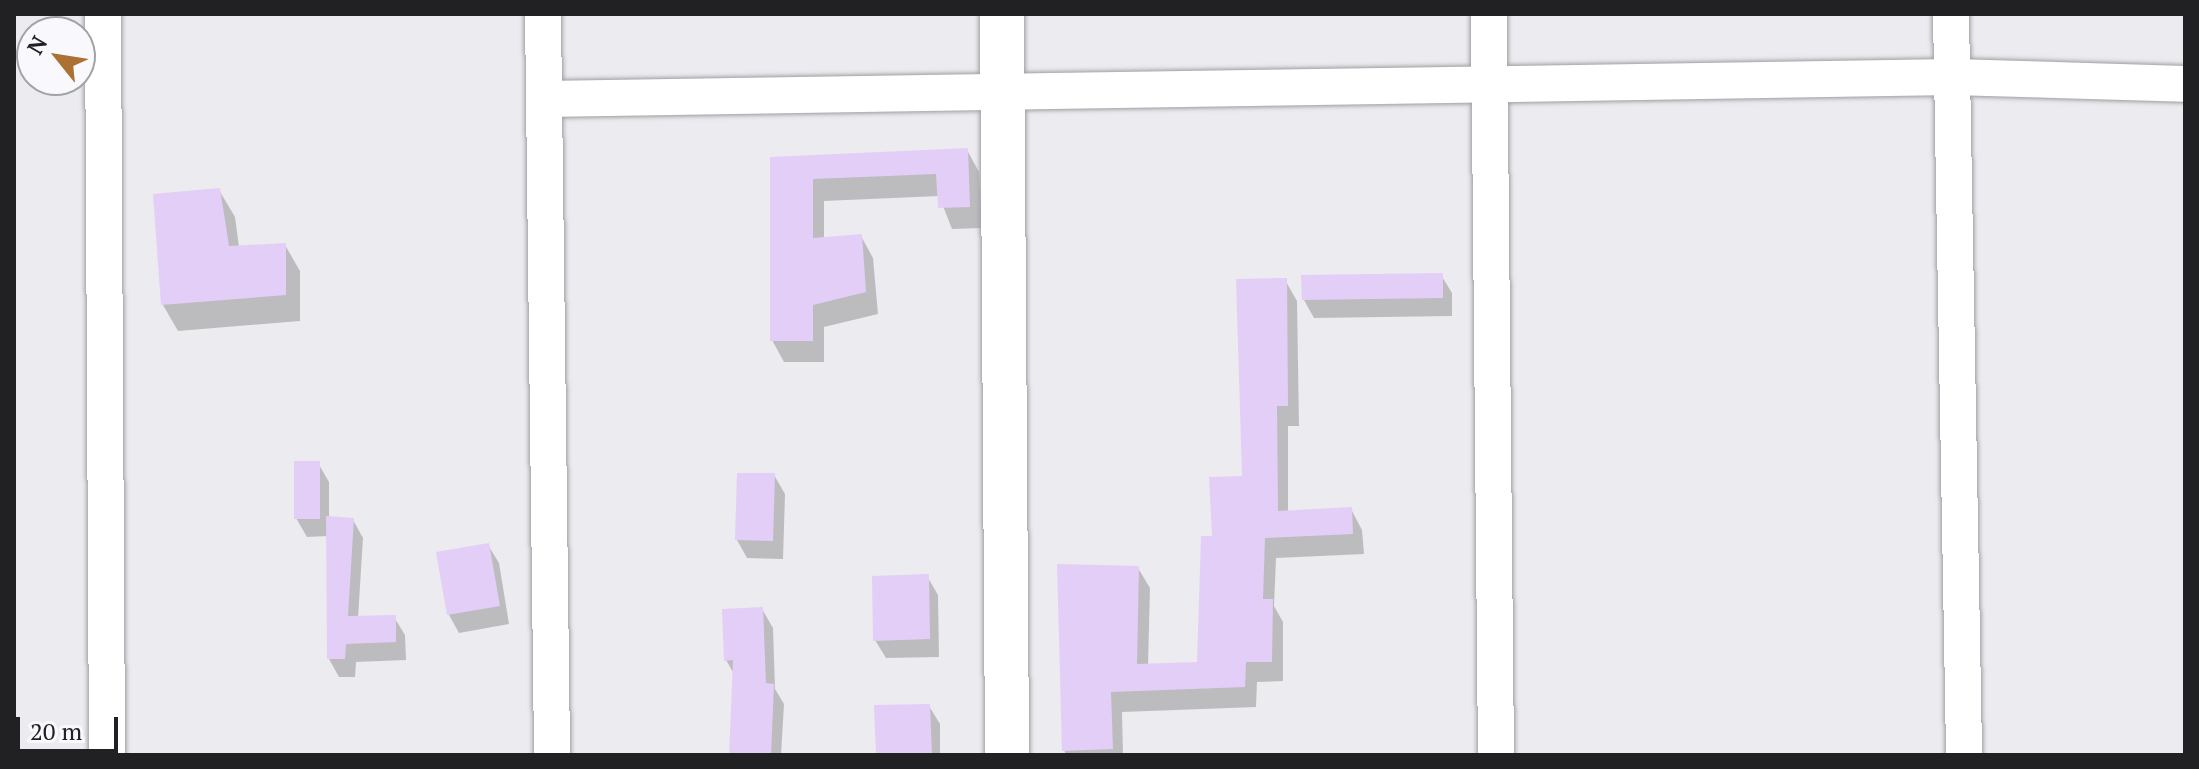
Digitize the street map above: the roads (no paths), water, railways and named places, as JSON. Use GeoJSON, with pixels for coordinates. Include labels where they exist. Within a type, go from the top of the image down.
{"type":"FeatureCollection","features":[{"type":"Feature","properties":{"kind":"street"},"geometry":{"type":"LineString","coordinates":[[103,14],[107,755]]}},
{"type":"Feature","properties":{"kind":"street"},"geometry":{"type":"LineString","coordinates":[[543,14],[552,755]]}},
{"type":"Feature","properties":{"kind":"street"},"geometry":{"type":"LineString","coordinates":[[1002,14],[1007,755]]}},
{"type":"Feature","properties":{"kind":"street"},"geometry":{"type":"LineString","coordinates":[[1489,14],[1496,755]]}},
{"type":"Feature","properties":{"kind":"street"},"geometry":{"type":"LineString","coordinates":[[1951,14],[1964,755]]}},
{"type":"Feature","properties":{"kind":"street"},"geometry":{"type":"LineString","coordinates":[[544,99],[1953,77],[2185,84]]}}]}
